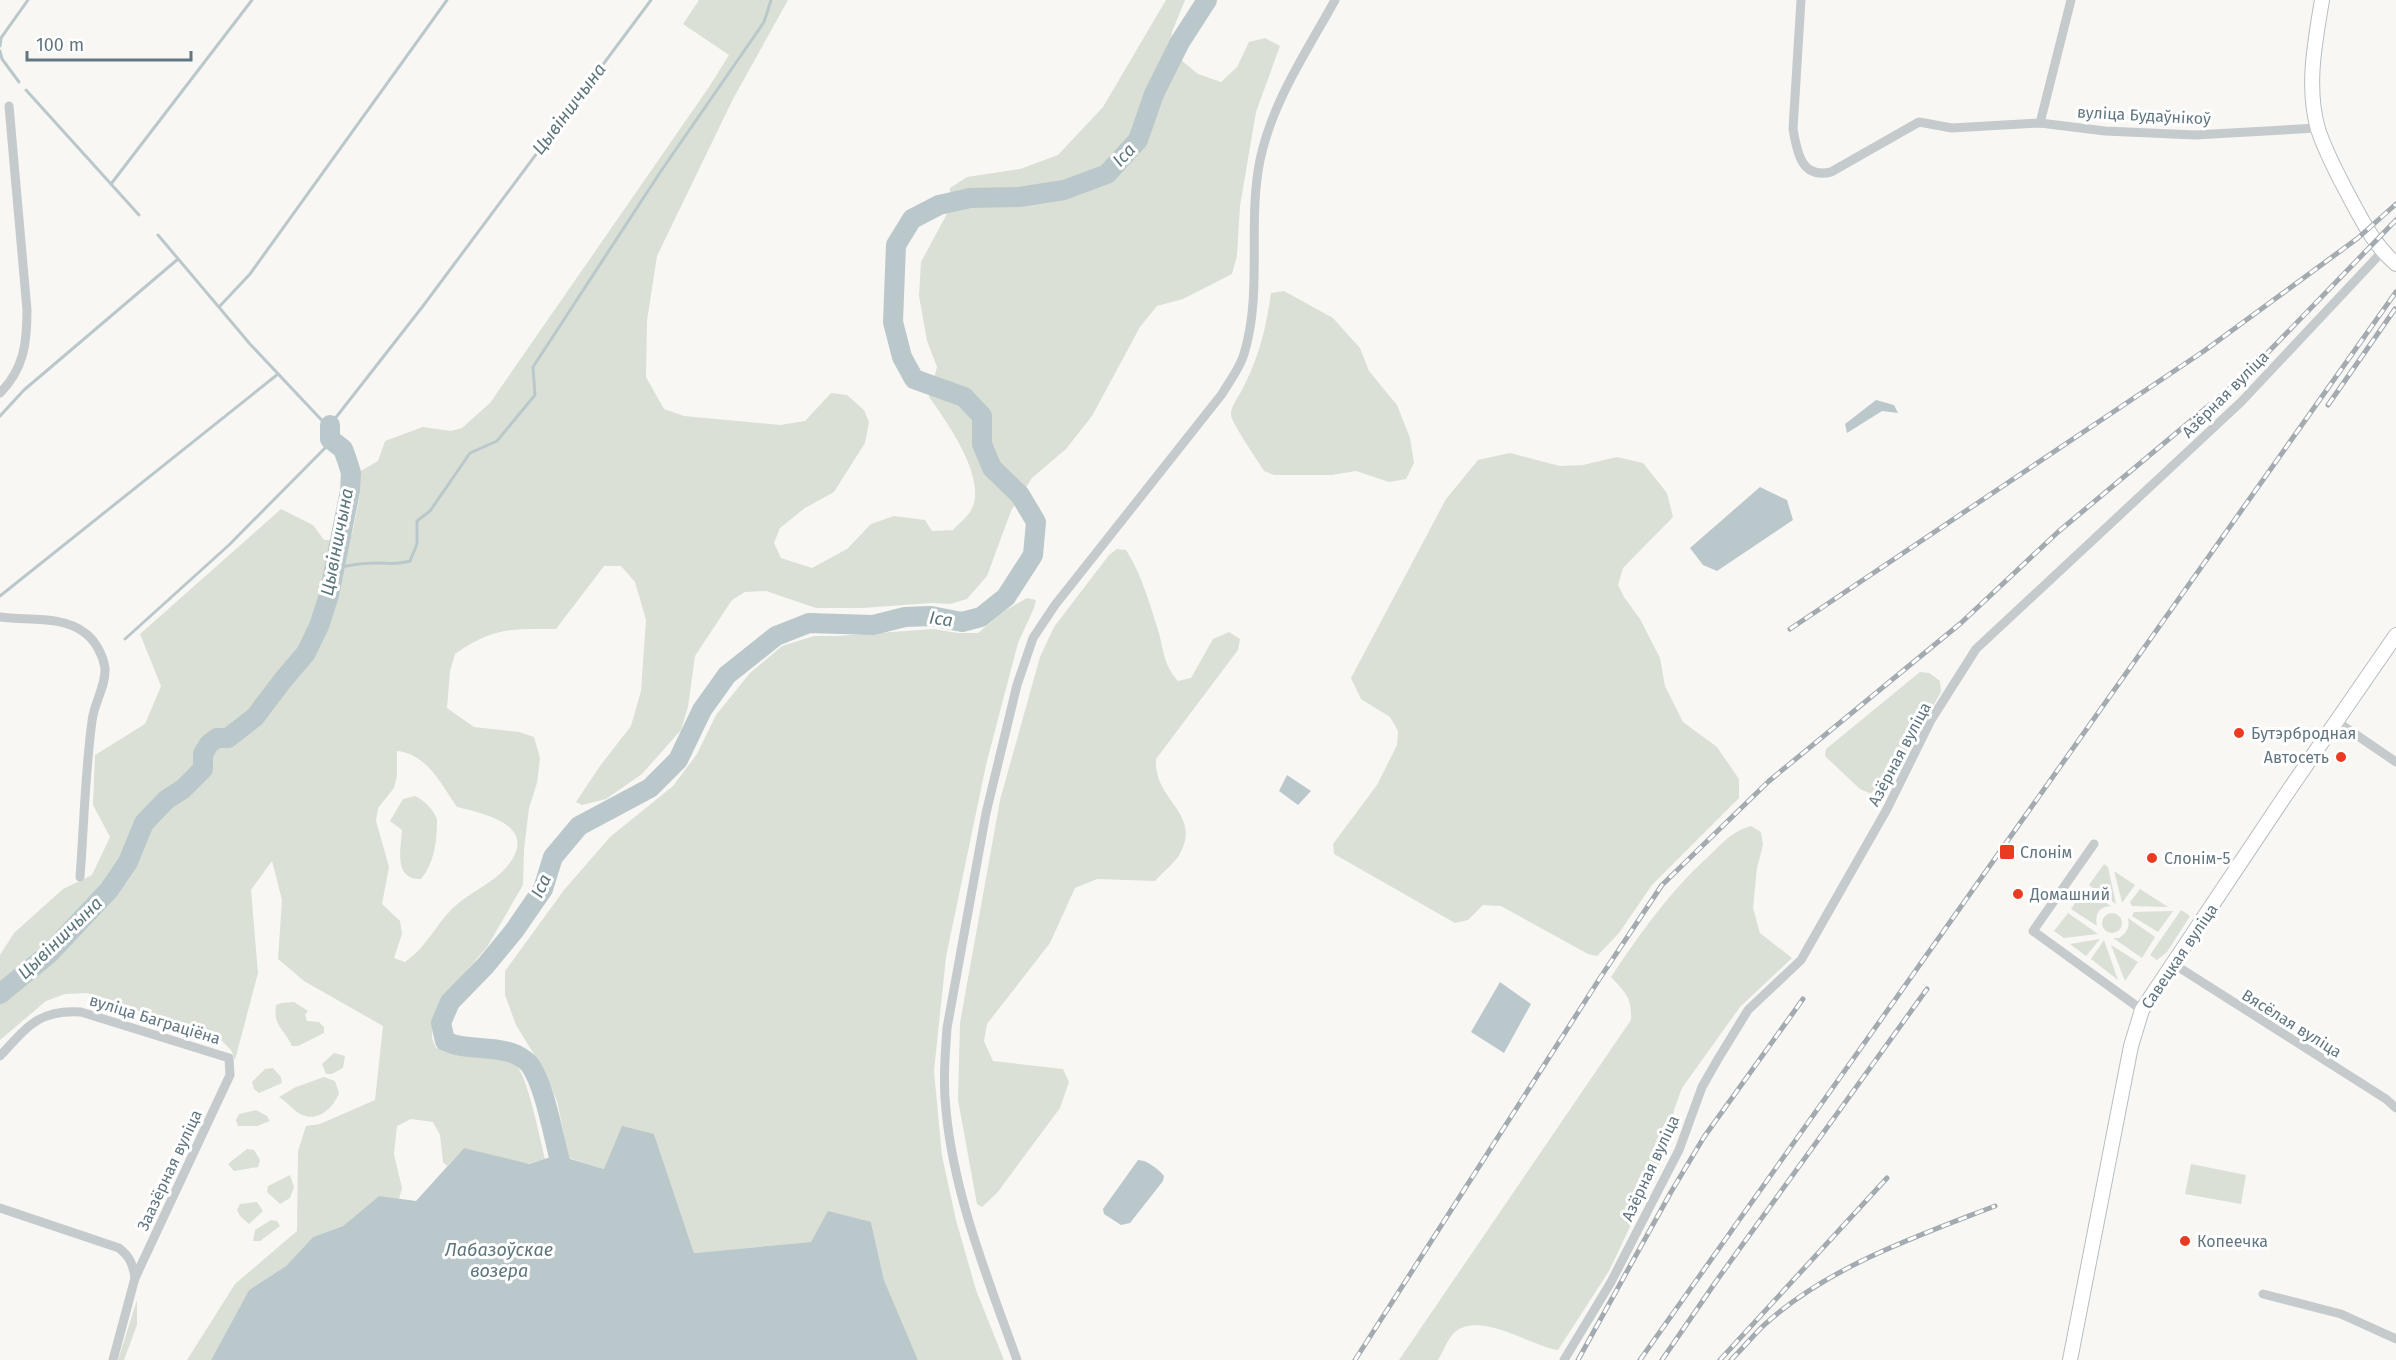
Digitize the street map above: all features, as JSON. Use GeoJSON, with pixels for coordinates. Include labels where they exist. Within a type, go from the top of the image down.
{"type":"FeatureCollection","features":[{"type":"Feature","properties":{"kind":"main road"},"geometry":{"type":"LineString","coordinates":[[2322,0],[2312,74],[2318,128],[2331,161],[2367,230],[2382,252],[2396,264]]}},
{"type":"Feature","properties":{"kind":"main road","name":"Савецкая вуліца"},"geometry":{"type":"LineString","coordinates":[[2070,1360],[2131,1046],[2142,1010],[2396,635]]}},
{"type":"Feature","properties":{"kind":"street"},"geometry":{"type":"LineString","coordinates":[[1017,1360],[980,1254],[960,1186],[946,1111],[944,1063],[947,1028],[986,813],[1017,685],[1033,638],[1055,605],[1222,394],[1243,357],[1252,318],[1254,206],[1271,117],[1335,0]]}},
{"type":"Feature","properties":{"kind":"street","name":"вуліца Будаўнікоў"},"geometry":{"type":"LineString","coordinates":[[1801,0],[1793,129],[1797,150],[1804,165],[1821,174],[1831,171],[1919,122],[1952,128],[2040,123],[2105,131],[2195,135],[2318,128]]}},
{"type":"Feature","properties":{"kind":"street"},"geometry":{"type":"LineString","coordinates":[[2040,123],[2071,0]]}},
{"type":"Feature","properties":{"kind":"street"},"geometry":{"type":"LineString","coordinates":[[0,393],[10,383],[22,363],[27,342],[27,310],[9,106]]}},
{"type":"Feature","properties":{"kind":"street","name":"Азёрная вуліца"},"geometry":{"type":"LineString","coordinates":[[1564,1360],[1611,1282],[1679,1150],[1702,1087],[1718,1059],[1748,1010],[1801,960],[1887,809],[1931,720],[1976,649],[2241,402],[2382,252]]}},
{"type":"Feature","properties":{"kind":"street"},"geometry":{"type":"LineString","coordinates":[[0,617],[53,621],[72,626],[85,633],[97,646],[103,658],[104,683],[96,700],[91,729],[80,877]]}},
{"type":"Feature","properties":{"kind":"street"},"geometry":{"type":"LineString","coordinates":[[2336,722],[2396,762]]}},
{"type":"Feature","properties":{"kind":"street"},"geometry":{"type":"LineString","coordinates":[[2094,844],[2033,931],[2142,1010]]}},
{"type":"Feature","properties":{"kind":"street","name":"Вясёлая вуліца"},"geometry":{"type":"LineString","coordinates":[[2172,963],[2386,1099],[2396,1108]]}},
{"type":"Feature","properties":{"kind":"street","name":"вуліца Баграціёна"},"geometry":{"type":"LineString","coordinates":[[0,1056],[33,1023],[48,1013],[81,1012],[229,1058],[230,1075]]}},
{"type":"Feature","properties":{"kind":"street","name":"Заазёрная вуліца"},"geometry":{"type":"LineString","coordinates":[[135,1278],[230,1075]]}},
{"type":"Feature","properties":{"kind":"street"},"geometry":{"type":"LineString","coordinates":[[0,1208],[118,1248],[128,1255],[133,1264],[135,1278],[113,1360]]}},
{"type":"Feature","properties":{"kind":"street"},"geometry":{"type":"LineString","coordinates":[[2263,1294],[2341,1314],[2396,1339]]}},
{"type":"Feature","properties":{"kind":"shaded area"},"geometry":{"type":"Polygon","coordinates":[[[699,0],[788,0],[733,99],[657,256],[647,321],[646,377],[664,409],[684,416],[780,425],[805,421],[831,393],[847,395],[864,410],[869,422],[865,443],[834,492],[805,508],[780,528],[774,543],[781,558],[812,568],[847,549],[871,524],[894,516],[925,520],[932,531],[953,530],[970,512],[975,499],[975,485],[971,469],[955,436],[929,397],[937,367],[927,341],[919,296],[921,262],[949,210],[950,188],[967,177],[1020,169],[1058,155],[1103,107],[1166,0],[1185,0],[1172,32],[1169,50],[1198,74],[1221,82],[1237,67],[1249,42],[1265,38],[1280,46],[1256,112],[1240,206],[1237,256],[1232,274],[1183,299],[1157,306],[1140,327],[1092,416],[1066,449],[1032,478],[1011,511],[987,576],[967,599],[950,604],[816,608],[766,591],[745,592],[732,600],[695,656],[688,707],[681,730],[642,774],[606,799],[582,805],[576,802],[631,726],[641,691],[646,620],[635,582],[621,566],[604,566],[556,629],[503,631],[481,639],[455,654],[450,671],[447,708],[474,727],[519,732],[534,737],[540,758],[537,783],[529,808],[523,885],[487,947],[443,998],[433,1021],[432,1038],[436,1048],[452,1052],[501,1056],[515,1064],[521,1073],[529,1096],[545,1159],[527,1164],[464,1148],[447,1166],[443,1162],[440,1135],[433,1122],[411,1119],[397,1126],[394,1154],[402,1188],[399,1199],[379,1196],[343,1226],[313,1237],[286,1266],[249,1290],[211,1360],[187,1360],[235,1284],[297,1231],[298,1151],[306,1126],[320,1124],[375,1100],[383,1026],[304,981],[278,959],[282,900],[272,861],[251,890],[258,973],[235,1060],[231,1050],[221,1040],[87,993],[65,994],[46,1001],[0,1040],[0,955],[14,933],[63,889],[92,875],[110,837],[93,805],[95,755],[145,724],[161,686],[140,634],[281,509],[313,525],[324,540],[337,540],[352,534],[360,494],[359,472],[378,461],[385,441],[423,427],[451,431],[462,428],[490,403],[729,55],[683,24],[699,0]],[[397,751],[397,776],[394,788],[378,808],[376,821],[389,867],[382,904],[400,921],[402,934],[394,958],[405,962],[419,950],[454,907],[503,871],[514,856],[517,844],[515,834],[497,819],[457,807],[425,764],[408,753],[397,751]]]}},
{"type":"Feature","properties":{"kind":"shaded area"},"geometry":{"type":"Polygon","coordinates":[[[1284,291],[1333,318],[1360,348],[1369,371],[1397,405],[1410,438],[1414,463],[1406,479],[1389,482],[1356,471],[1332,475],[1274,475],[1264,471],[1232,419],[1231,412],[1257,354],[1271,293],[1284,291]]]}},
{"type":"Feature","properties":{"kind":"shaded area"},"geometry":{"type":"Polygon","coordinates":[[[1510,453],[1560,466],[1583,465],[1617,457],[1643,463],[1667,493],[1673,517],[1623,568],[1618,585],[1640,619],[1660,658],[1665,686],[1683,722],[1717,747],[1739,779],[1739,798],[1652,885],[1619,933],[1597,956],[1588,954],[1501,906],[1483,905],[1468,920],[1455,923],[1334,854],[1333,844],[1377,785],[1397,745],[1398,731],[1390,717],[1361,699],[1351,678],[1446,499],[1478,460],[1510,453]]]}},
{"type":"Feature","properties":{"kind":"shaded area"},"geometry":{"type":"Polygon","coordinates":[[[1117,549],[1126,550],[1137,570],[1159,633],[1167,664],[1178,681],[1191,678],[1213,639],[1229,632],[1240,639],[1238,650],[1156,759],[1157,774],[1162,786],[1182,818],[1186,829],[1185,842],[1178,857],[1155,881],[1097,879],[1075,888],[1050,943],[987,1024],[984,1041],[993,1061],[1063,1069],[1069,1082],[1060,1108],[997,1193],[982,1207],[977,1204],[958,1100],[960,1023],[1000,800],[1040,657],[1054,627],[1109,555],[1117,549]]]}},
{"type":"Feature","properties":{"kind":"shaded area"},"geometry":{"type":"Polygon","coordinates":[[[1027,598],[1036,600],[1018,643],[986,765],[946,957],[934,1071],[942,1156],[956,1220],[976,1290],[1004,1360],[918,1360],[884,1280],[871,1222],[811,1242],[694,1253],[654,1134],[604,1169],[569,1158],[557,1101],[543,1069],[516,1025],[505,995],[505,971],[564,890],[610,837],[673,786],[697,754],[716,715],[750,673],[782,646],[814,636],[933,629],[978,633],[1006,610],[1027,598]]]}},
{"type":"Feature","properties":{"kind":"shaded area"},"geometry":{"type":"Polygon","coordinates":[[[1920,672],[1929,673],[1940,681],[1941,692],[1884,791],[1869,793],[1860,789],[1825,756],[1826,749],[1920,672]]]}},
{"type":"Feature","properties":{"kind":"shaded area"},"geometry":{"type":"Polygon","coordinates":[[[415,796],[428,805],[437,819],[434,850],[421,879],[412,878],[402,869],[400,854],[402,830],[390,821],[403,799],[415,796]]]}},
{"type":"Feature","properties":{"kind":"shaded area"},"geometry":{"type":"Polygon","coordinates":[[[1751,826],[1761,832],[1763,845],[1757,868],[1753,908],[1760,933],[1792,958],[1740,1007],[1682,1088],[1674,1110],[1671,1135],[1662,1159],[1609,1271],[1558,1350],[1492,1327],[1478,1325],[1455,1332],[1438,1360],[1399,1360],[1631,1020],[1627,996],[1611,977],[1645,928],[1682,883],[1729,838],[1751,826]]]}},
{"type":"Feature","properties":{"kind":"shaded area"},"geometry":{"type":"Polygon","coordinates":[[[2104,864],[2108,867],[2116,904],[2089,885],[2104,864]]]}},
{"type":"Feature","properties":{"kind":"shaded area"},"geometry":{"type":"Polygon","coordinates":[[[2114,871],[2135,885],[2122,903],[2122,902],[2114,871]]]}},
{"type":"Feature","properties":{"kind":"shaded area"},"geometry":{"type":"Polygon","coordinates":[[[2085,889],[2111,906],[2098,912],[2097,926],[2071,909],[2085,889]]]}},
{"type":"Feature","properties":{"kind":"shaded area"},"geometry":{"type":"Polygon","coordinates":[[[2140,889],[2168,907],[2132,906],[2130,902],[2140,889]]]}},
{"type":"Feature","properties":{"kind":"shaded area"},"geometry":{"type":"Polygon","coordinates":[[[2181,910],[2190,916],[2167,952],[2157,960],[2150,955],[2181,910]]]}},
{"type":"Feature","properties":{"kind":"shaded area"},"geometry":{"type":"Polygon","coordinates":[[[2173,911],[2158,932],[2132,916],[2134,912],[2173,911]]]}},
{"type":"Feature","properties":{"kind":"shaded area"},"geometry":{"type":"Polygon","coordinates":[[[2068,913],[2098,934],[2064,938],[2054,931],[2068,913]]]}},
{"type":"Feature","properties":{"kind":"shaded area"},"geometry":{"type":"Polygon","coordinates":[[[2112,913],[2119,916],[2122,923],[2119,930],[2112,933],[2105,930],[2102,923],[2105,916],[2112,913]]]}},
{"type":"Feature","properties":{"kind":"shaded area"},"geometry":{"type":"Polygon","coordinates":[[[2128,918],[2155,937],[2142,958],[2113,938],[2119,938],[2126,932],[2129,924],[2128,918]]]}},
{"type":"Feature","properties":{"kind":"shaded area"},"geometry":{"type":"Polygon","coordinates":[[[2100,939],[2086,956],[2070,944],[2100,939]]]}},
{"type":"Feature","properties":{"kind":"shaded area"},"geometry":{"type":"Polygon","coordinates":[[[2104,940],[2118,980],[2091,959],[2104,940]]]}},
{"type":"Feature","properties":{"kind":"shaded area"},"geometry":{"type":"Polygon","coordinates":[[[2111,945],[2138,962],[2125,981],[2111,945]]]}},
{"type":"Feature","properties":{"kind":"shaded area"},"geometry":{"type":"Polygon","coordinates":[[[294,1002],[308,1011],[305,1015],[307,1021],[319,1022],[324,1027],[324,1033],[298,1046],[292,1046],[278,1023],[275,1012],[276,1005],[294,1002]]]}},
{"type":"Feature","properties":{"kind":"shaded area"},"geometry":{"type":"Polygon","coordinates":[[[334,1053],[345,1056],[343,1068],[332,1074],[326,1074],[322,1064],[334,1053]]]}},
{"type":"Feature","properties":{"kind":"shaded area"},"geometry":{"type":"Polygon","coordinates":[[[273,1068],[281,1077],[282,1083],[259,1093],[254,1089],[252,1082],[265,1069],[273,1068]]]}},
{"type":"Feature","properties":{"kind":"shaded area"},"geometry":{"type":"Polygon","coordinates":[[[324,1077],[335,1081],[339,1093],[330,1108],[320,1115],[308,1117],[302,1115],[279,1097],[296,1087],[324,1077]]]}},
{"type":"Feature","properties":{"kind":"shaded area"},"geometry":{"type":"Polygon","coordinates":[[[256,1110],[267,1116],[270,1121],[257,1126],[238,1126],[236,1120],[239,1114],[256,1110]]]}},
{"type":"Feature","properties":{"kind":"shaded area"},"geometry":{"type":"Polygon","coordinates":[[[247,1149],[254,1150],[260,1160],[258,1167],[234,1171],[228,1164],[247,1149]]]}},
{"type":"Feature","properties":{"kind":"shaded area"},"geometry":{"type":"Polygon","coordinates":[[[2191,1164],[2246,1175],[2241,1204],[2185,1194],[2191,1164]]]}},
{"type":"Feature","properties":{"kind":"shaded area"},"geometry":{"type":"Polygon","coordinates":[[[290,1175],[294,1187],[290,1198],[280,1204],[267,1192],[268,1186],[290,1175]]]}},
{"type":"Feature","properties":{"kind":"shaded area"},"geometry":{"type":"Polygon","coordinates":[[[257,1202],[263,1211],[249,1224],[237,1210],[240,1204],[257,1202]]]}},
{"type":"Feature","properties":{"kind":"shaded area"},"geometry":{"type":"Polygon","coordinates":[[[271,1220],[277,1221],[280,1226],[260,1241],[253,1241],[255,1230],[271,1220]]]}},
{"type":"Feature","properties":{"kind":"shaded area"},"geometry":{"type":"Polygon","coordinates":[[[137,1300],[137,1325],[124,1360],[118,1360],[137,1300]]]}},
{"type":"Feature","properties":{"kind":"water"},"geometry":{"type":"Polygon","coordinates":[[[1876,400],[1894,405],[1898,413],[1882,411],[1847,433],[1845,424],[1876,400]]]}},
{"type":"Feature","properties":{"kind":"water"},"geometry":{"type":"Polygon","coordinates":[[[1760,487],[1787,500],[1793,520],[1717,571],[1703,565],[1690,548],[1760,487]]]}},
{"type":"Feature","properties":{"kind":"water"},"geometry":{"type":"Polygon","coordinates":[[[1287,775],[1311,791],[1298,805],[1279,791],[1287,775]]]}},
{"type":"Feature","properties":{"kind":"water"},"geometry":{"type":"Polygon","coordinates":[[[1500,982],[1531,1004],[1504,1053],[1471,1032],[1500,982]]]}},
{"type":"Feature","properties":{"kind":"water","name":"Лабазоўскае возера"},"geometry":{"type":"Polygon","coordinates":[[[622,1126],[654,1134],[694,1253],[811,1242],[828,1211],[871,1222],[884,1280],[918,1360],[211,1360],[249,1290],[286,1266],[313,1237],[343,1226],[379,1196],[416,1201],[464,1148],[529,1164],[557,1155],[604,1169],[622,1126]]]}},
{"type":"Feature","properties":{"kind":"water"},"geometry":{"type":"Polygon","coordinates":[[[1138,1160],[1156,1168],[1164,1176],[1163,1181],[1130,1223],[1121,1225],[1104,1214],[1103,1209],[1138,1160]]]}},
{"type":"Feature","properties":{"kind":"waterway"},"geometry":{"type":"LineString","coordinates":[[0,46],[1,38],[28,0]]}},
{"type":"Feature","properties":{"kind":"waterway"},"geometry":{"type":"LineString","coordinates":[[111,184],[252,0]]}},
{"type":"Feature","properties":{"kind":"waterway"},"geometry":{"type":"LineString","coordinates":[[219,307],[250,274],[447,0]]}},
{"type":"Feature","properties":{"kind":"waterway","name":"Цывіншчына"},"geometry":{"type":"LineString","coordinates":[[330,425],[423,306],[651,0]]}},
{"type":"Feature","properties":{"kind":"waterway"},"geometry":{"type":"LineString","coordinates":[[334,569],[350,565],[410,561],[417,544],[417,521],[430,511],[470,453],[497,441],[535,395],[533,367],[661,171],[764,22],[771,0]]}},
{"type":"Feature","properties":{"kind":"waterway","name":"Іса"},"geometry":{"type":"LineString","coordinates":[[565,1179],[546,1104],[530,1065],[512,1053],[461,1046],[445,1041],[441,1023],[450,1002],[486,965],[514,931],[543,889],[553,857],[579,826],[650,788],[678,760],[702,710],[727,675],[776,636],[809,623],[873,625],[905,617],[931,616],[962,622],[981,617],[1006,597],[1033,555],[1036,522],[1020,495],[992,468],[982,444],[982,416],[964,397],[914,379],[902,357],[893,322],[896,245],[912,219],[939,205],[970,198],[1019,197],[1064,190],[1107,174],[1138,140],[1154,94],[1180,42],[1207,0]]}},
{"type":"Feature","properties":{"kind":"waterway"},"geometry":{"type":"LineString","coordinates":[[0,51],[2,59],[19,82]]}},
{"type":"Feature","properties":{"kind":"waterway"},"geometry":{"type":"LineString","coordinates":[[26,90],[139,215]]}},
{"type":"Feature","properties":{"kind":"waterway"},"geometry":{"type":"LineString","coordinates":[[158,235],[250,344],[330,429]]}},
{"type":"Feature","properties":{"kind":"waterway"},"geometry":{"type":"LineString","coordinates":[[0,416],[24,390],[178,259]]}},
{"type":"Feature","properties":{"kind":"waterway"},"geometry":{"type":"LineString","coordinates":[[0,596],[278,374]]}},
{"type":"Feature","properties":{"kind":"waterway","name":"Цывіншчына"},"geometry":{"type":"LineString","coordinates":[[0,994],[50,953],[109,890],[128,862],[144,823],[166,800],[183,789],[203,769],[203,754],[209,744],[217,738],[228,738],[255,717],[306,653],[319,626],[329,595],[350,491],[351,473],[343,449],[330,439],[330,425]]}},
{"type":"Feature","properties":{"kind":"waterway"},"geometry":{"type":"LineString","coordinates":[[125,639],[229,545],[332,441]]}},
{"type":"Feature","properties":{"kind":"railway"},"geometry":{"type":"LineString","coordinates":[[1790,629],[2204,351],[2358,238],[2396,204]]}},
{"type":"Feature","properties":{"kind":"railway"},"geometry":{"type":"LineString","coordinates":[[1355,1360],[1662,885],[1769,781],[1961,623],[2058,532],[2249,372],[2396,220]]}},
{"type":"Feature","properties":{"kind":"railway"},"geometry":{"type":"LineString","coordinates":[[1640,1360],[2396,292]]}},
{"type":"Feature","properties":{"kind":"railway"},"geometry":{"type":"LineString","coordinates":[[2328,405],[2395,309]]}},
{"type":"Feature","properties":{"kind":"railway"},"geometry":{"type":"LineString","coordinates":[[1662,1360],[1927,989]]}},
{"type":"Feature","properties":{"kind":"railway"},"geometry":{"type":"LineString","coordinates":[[1578,1360],[1704,1137],[1803,999]]}},
{"type":"Feature","properties":{"kind":"railway"},"geometry":{"type":"LineString","coordinates":[[1720,1360],[1887,1178]]}},
{"type":"Feature","properties":{"kind":"railway"},"geometry":{"type":"LineString","coordinates":[[1731,1360],[1763,1326],[1788,1305],[1843,1270],[1903,1242],[1995,1206]]}},
{"type":"Feature","properties":{"kind":"place","name":"Бутэрбродная"},"geometry":{"type":"Point","coordinates":[2239,733]}},
{"type":"Feature","properties":{"kind":"place","name":"Автосеть"},"geometry":{"type":"Point","coordinates":[2341,757]}},
{"type":"Feature","properties":{"kind":"place","name":"Слонім"},"geometry":{"type":"Point","coordinates":[2007,852]}},
{"type":"Feature","properties":{"kind":"place","name":"Слонім-5"},"geometry":{"type":"Point","coordinates":[2152,858]}},
{"type":"Feature","properties":{"kind":"place","name":"Домашний"},"geometry":{"type":"Point","coordinates":[2018,894]}},
{"type":"Feature","properties":{"kind":"place","name":"Копеечка"},"geometry":{"type":"Point","coordinates":[2185,1241]}}]}
